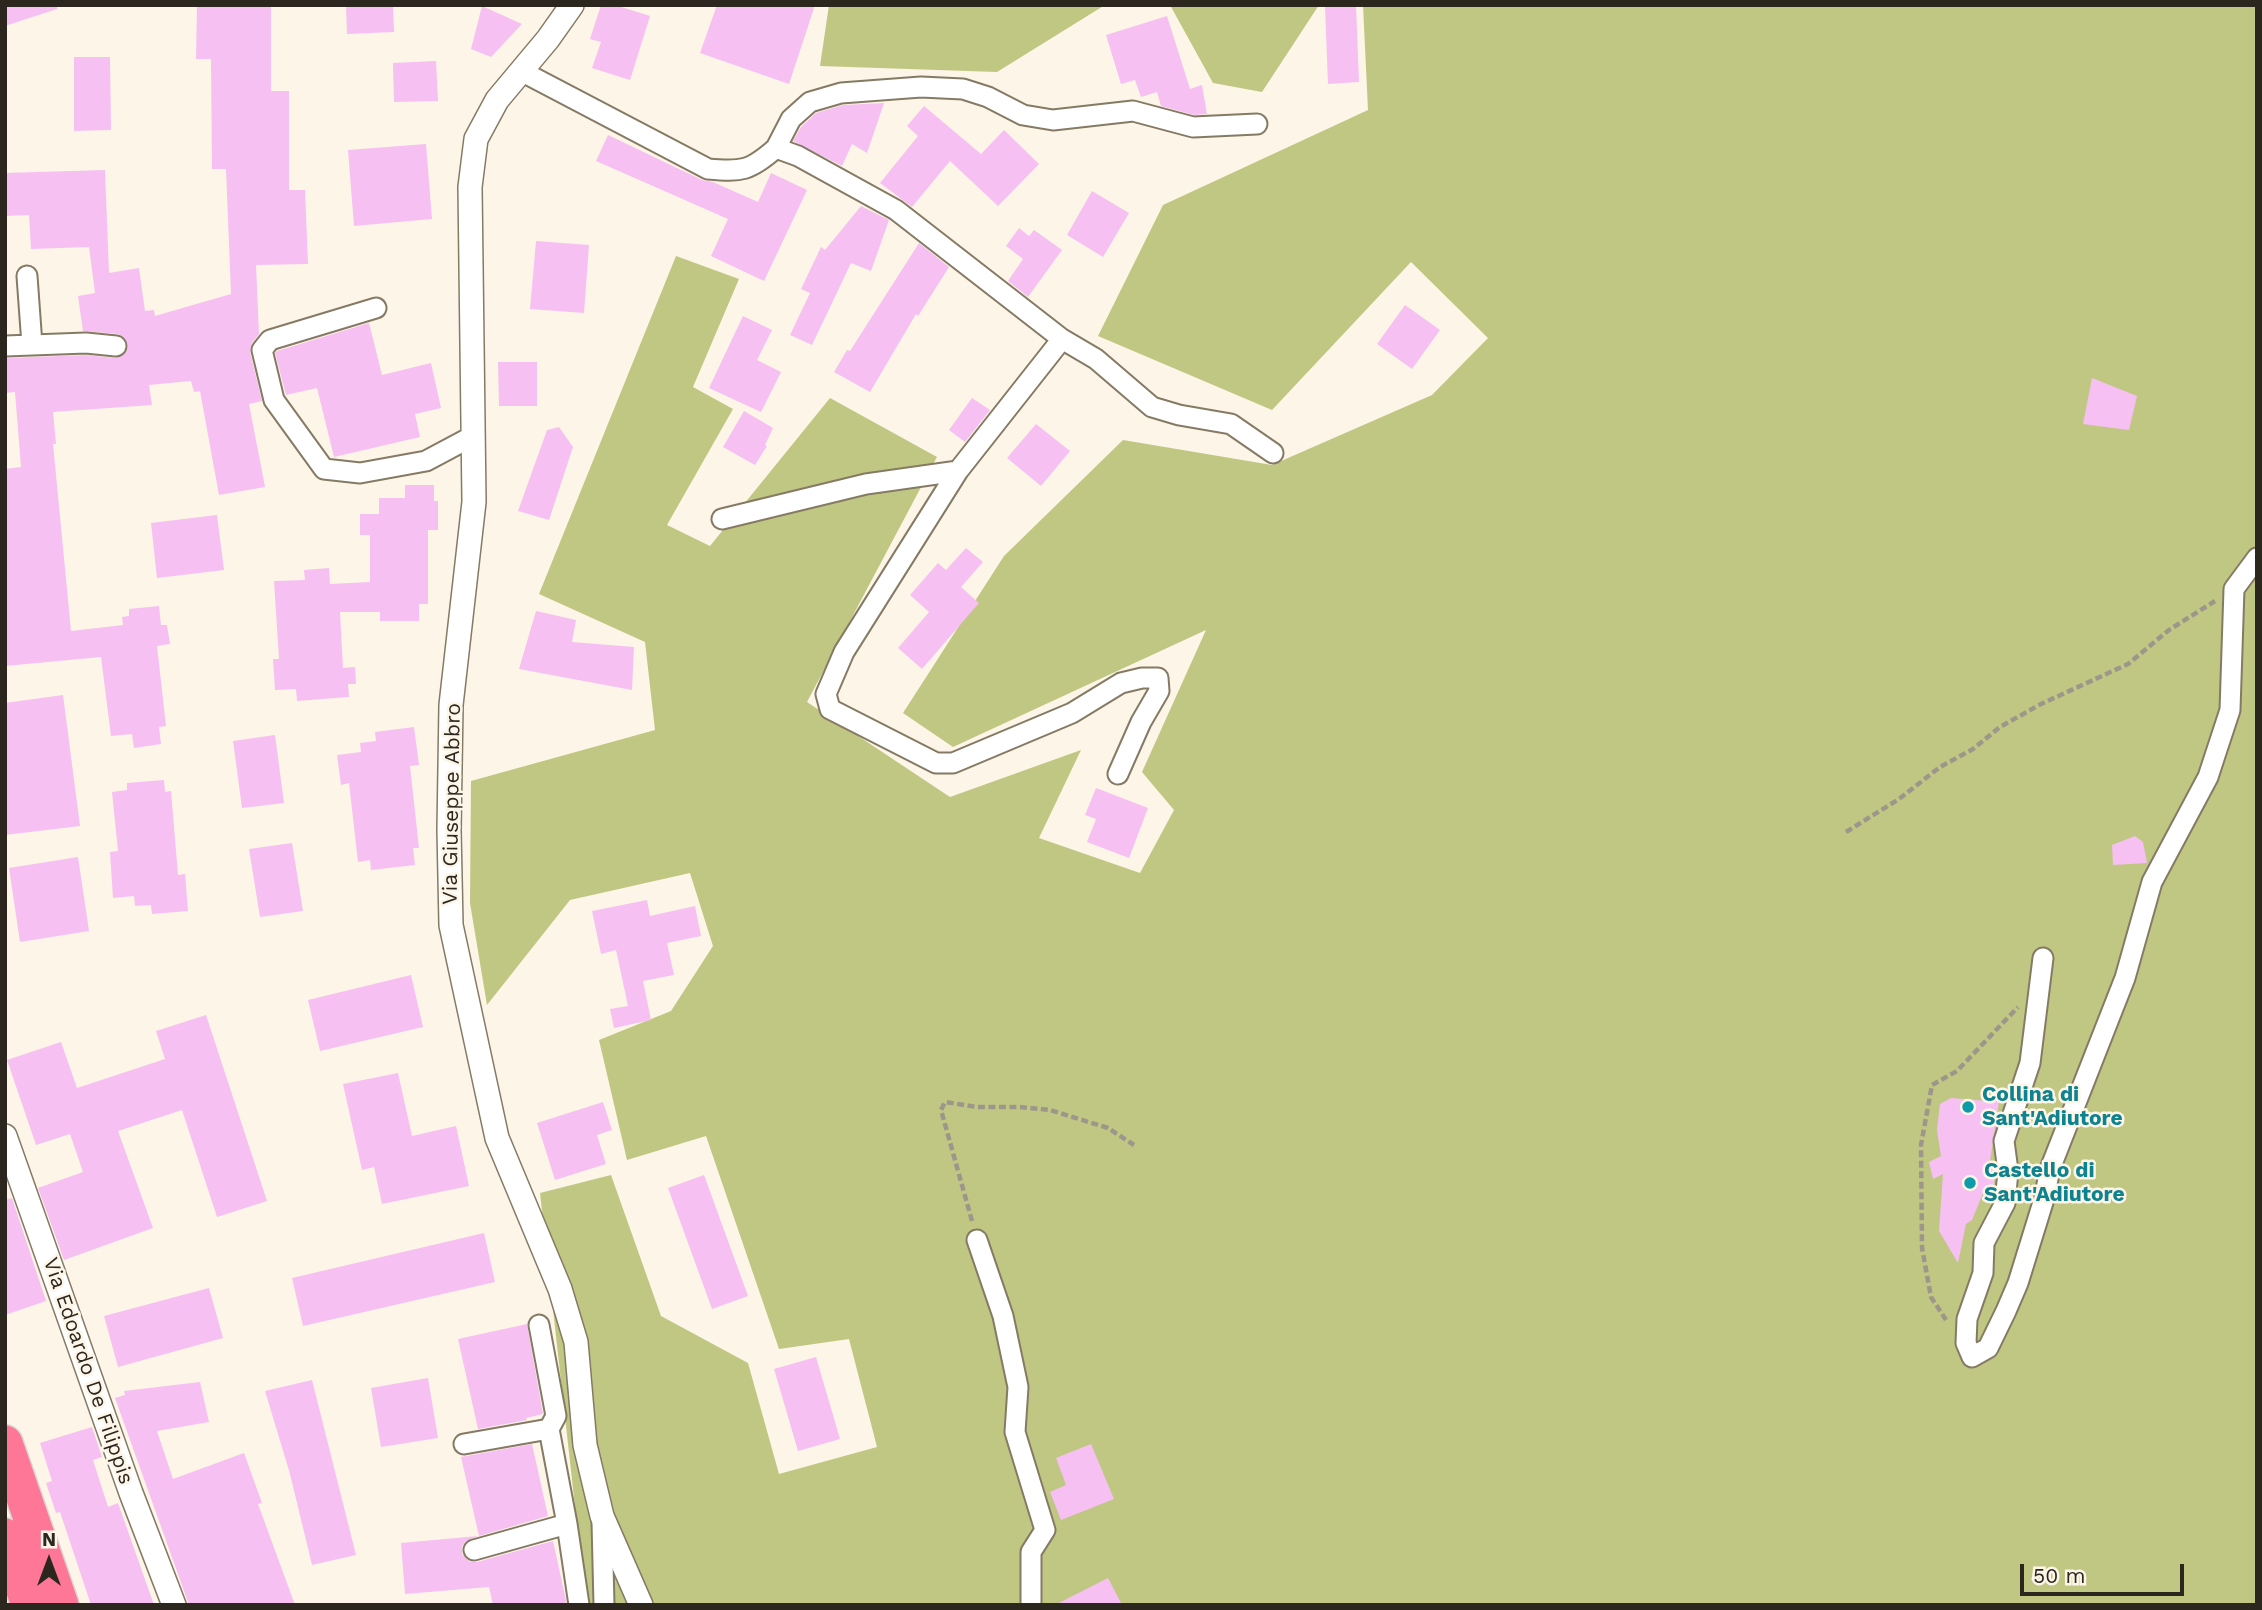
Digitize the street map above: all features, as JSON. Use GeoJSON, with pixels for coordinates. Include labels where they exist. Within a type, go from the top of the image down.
{"type":"FeatureCollection","features":[{"type":"Feature","properties":{"kind":"highway"},"geometry":{"type":"LineString","coordinates":[[5,1443],[61,1605]]}},
{"type":"Feature","properties":{"kind":"highway"},"geometry":{"type":"LineString","coordinates":[[5,1536],[29,1605]]}},
{"type":"Feature","properties":{"kind":"street","name":"Via Giuseppe Abbro"},"geometry":{"type":"LineString","coordinates":[[572,5],[497,100],[476,139],[474,151],[470,187],[474,502],[452,705],[449,830],[451,925],[497,1138],[560,1289],[576,1342],[585,1445],[602,1516],[641,1605]]}},
{"type":"Feature","properties":{"kind":"street"},"geometry":{"type":"LineString","coordinates":[[521,71],[708,169],[734,172],[757,165],[776,148],[791,119],[810,102],[841,93],[921,87],[963,89],[988,97],[1023,115],[1053,120],[1133,111],[1193,127],[1257,124]]}},
{"type":"Feature","properties":{"kind":"street"},"geometry":{"type":"LineString","coordinates":[[776,148],[798,156],[897,211],[1062,339],[1096,359],[1152,407],[1179,415],[1231,424],[1273,453]]}},
{"type":"Feature","properties":{"kind":"street"},"geometry":{"type":"LineString","coordinates":[[27,276],[32,345]]}},
{"type":"Feature","properties":{"kind":"street"},"geometry":{"type":"LineString","coordinates":[[376,308],[270,340],[262,350],[274,400],[324,469],[360,473],[426,461],[473,436]]}},
{"type":"Feature","properties":{"kind":"street"},"geometry":{"type":"LineString","coordinates":[[1062,339],[958,471],[844,652],[826,694],[830,709],[936,762],[953,763],[1072,713],[1121,683],[1142,678],[1158,678],[1159,691],[1141,722],[1118,774]]}},
{"type":"Feature","properties":{"kind":"street"},"geometry":{"type":"LineString","coordinates":[[5,346],[86,343],[117,346]]}},
{"type":"Feature","properties":{"kind":"street"},"geometry":{"type":"LineString","coordinates":[[722,519],[866,485],[958,471]]}},
{"type":"Feature","properties":{"kind":"street"},"geometry":{"type":"LineString","coordinates":[[2043,958],[2030,1063],[2004,1142],[2007,1171],[2005,1203],[1983,1243],[1983,1273],[1967,1319],[1966,1343],[1972,1357],[1988,1348],[2018,1283],[2044,1199],[2050,1169],[2125,978],[2152,882],[2208,777],[2230,710],[2234,589],[2257,558]]}},
{"type":"Feature","properties":{"kind":"street","name":"Via Edoardo De Filippis"},"geometry":{"type":"LineString","coordinates":[[5,1136],[131,1493],[174,1605]]}},
{"type":"Feature","properties":{"kind":"street"},"geometry":{"type":"LineString","coordinates":[[977,1240],[1003,1316],[1018,1387],[1015,1432],[1045,1530],[1031,1552],[1031,1605]]}},
{"type":"Feature","properties":{"kind":"street"},"geometry":{"type":"LineString","coordinates":[[539,1325],[556,1416],[549,1429],[579,1605]]}},
{"type":"Feature","properties":{"kind":"street"},"geometry":{"type":"LineString","coordinates":[[464,1444],[549,1429]]}},
{"type":"Feature","properties":{"kind":"street"},"geometry":{"type":"LineString","coordinates":[[602,1516],[604,1605]]}},
{"type":"Feature","properties":{"kind":"street"},"geometry":{"type":"LineString","coordinates":[[474,1550],[567,1524]]}},
{"type":"Feature","properties":{"kind":"path"},"geometry":{"type":"LineString","coordinates":[[1846,832],[1899,799],[1940,767],[1973,749],[2000,727],[2041,704],[2128,663],[2169,630],[2234,589]]}},
{"type":"Feature","properties":{"kind":"path"},"geometry":{"type":"LineString","coordinates":[[1950,1326],[1931,1297],[1922,1248],[1921,1145],[1932,1085],[1957,1071],[2040,983]]}},
{"type":"Feature","properties":{"kind":"path"},"geometry":{"type":"LineString","coordinates":[[977,1240],[941,1110],[945,1102],[977,1107],[1050,1110],[1108,1128],[1134,1145]]}},
{"type":"Feature","properties":{"kind":"green space"},"geometry":{"type":"Polygon","coordinates":[[[829,5],[1105,5],[997,72],[820,66],[829,5]]]}},
{"type":"Feature","properties":{"kind":"green space"},"geometry":{"type":"Polygon","coordinates":[[[1170,5],[1319,5],[1262,92],[1213,83],[1170,5]]]}},
{"type":"Feature","properties":{"kind":"green space"},"geometry":{"type":"Polygon","coordinates":[[[1363,5],[2257,5],[2257,1605],[586,1605],[540,1193],[611,1175],[661,1316],[748,1363],[779,1474],[877,1447],[849,1339],[779,1349],[706,1136],[627,1160],[599,1040],[671,1011],[713,946],[690,873],[570,900],[487,1005],[470,903],[471,781],[655,730],[645,642],[539,594],[676,256],[739,279],[693,387],[733,409],[667,525],[710,546],[830,398],[937,457],[807,702],[950,797],[1081,750],[1039,838],[1140,873],[1174,810],[1142,772],[1206,630],[953,747],[903,713],[1004,556],[1123,440],[1272,465],[1432,395],[1488,338],[1411,262],[1272,410],[1098,336],[1163,205],[1368,110],[1363,5]]]}},
{"type":"Feature","properties":{"kind":"building"},"geometry":{"type":"Polygon","coordinates":[[[5,5],[57,5],[57,9],[5,26],[5,5]]]}},
{"type":"Feature","properties":{"kind":"building"},"geometry":{"type":"Polygon","coordinates":[[[197,5],[271,5],[271,91],[289,91],[289,190],[305,190],[308,264],[256,265],[259,334],[252,343],[250,352],[262,401],[249,404],[265,487],[219,495],[200,391],[194,392],[191,381],[149,385],[152,405],[53,412],[56,444],[53,444],[71,631],[123,625],[122,617],[129,616],[129,609],[159,606],[161,625],[167,625],[170,644],[157,646],[166,726],[159,727],[161,744],[134,748],[132,734],[111,736],[101,657],[5,666],[5,469],[21,467],[15,392],[5,393],[5,358],[86,355],[115,358],[125,354],[128,347],[124,337],[118,334],[83,331],[78,296],[95,293],[89,247],[31,249],[29,215],[5,216],[5,173],[105,170],[109,273],[139,268],[145,311],[154,310],[155,316],[231,294],[226,169],[212,169],[211,59],[196,59],[197,5]]]}},
{"type":"Feature","properties":{"kind":"building"},"geometry":{"type":"Polygon","coordinates":[[[346,5],[393,5],[394,32],[347,34],[346,5]]]}},
{"type":"Feature","properties":{"kind":"building"},"geometry":{"type":"Polygon","coordinates":[[[601,5],[615,5],[650,16],[630,80],[592,68],[601,42],[590,39],[601,5]]]}},
{"type":"Feature","properties":{"kind":"building"},"geometry":{"type":"Polygon","coordinates":[[[717,5],[815,5],[789,84],[700,53],[717,5]]]}},
{"type":"Feature","properties":{"kind":"building"},"geometry":{"type":"Polygon","coordinates":[[[1356,5],[1359,82],[1328,84],[1325,7],[1356,5]]]}},
{"type":"Feature","properties":{"kind":"building"},"geometry":{"type":"Polygon","coordinates":[[[482,6],[522,24],[491,57],[471,49],[482,6]]]}},
{"type":"Feature","properties":{"kind":"building"},"geometry":{"type":"Polygon","coordinates":[[[1167,16],[1190,89],[1202,85],[1207,114],[1194,115],[1161,106],[1157,92],[1141,97],[1135,80],[1121,84],[1106,35],[1167,16]]]}},
{"type":"Feature","properties":{"kind":"building"},"geometry":{"type":"Polygon","coordinates":[[[74,57],[110,57],[111,130],[74,131],[74,57]]]}},
{"type":"Feature","properties":{"kind":"building"},"geometry":{"type":"Polygon","coordinates":[[[436,61],[438,101],[394,102],[393,63],[436,61]]]}},
{"type":"Feature","properties":{"kind":"building"},"geometry":{"type":"Polygon","coordinates":[[[884,103],[867,153],[852,144],[842,166],[793,141],[801,127],[816,113],[843,105],[884,103]]]}},
{"type":"Feature","properties":{"kind":"building"},"geometry":{"type":"Polygon","coordinates":[[[924,106],[981,154],[1004,130],[1039,164],[998,206],[950,161],[912,207],[880,183],[918,136],[907,126],[924,106]]]}},
{"type":"Feature","properties":{"kind":"building"},"geometry":{"type":"Polygon","coordinates":[[[608,135],[702,180],[713,182],[758,202],[771,173],[807,190],[764,281],[711,256],[728,219],[596,161],[608,135]]]}},
{"type":"Feature","properties":{"kind":"building"},"geometry":{"type":"Polygon","coordinates":[[[426,144],[432,219],[354,226],[348,150],[426,144]]]}},
{"type":"Feature","properties":{"kind":"building"},"geometry":{"type":"Polygon","coordinates":[[[1092,191],[1129,213],[1103,257],[1067,235],[1092,191]]]}},
{"type":"Feature","properties":{"kind":"building"},"geometry":{"type":"Polygon","coordinates":[[[861,206],[889,220],[871,271],[851,263],[812,345],[790,335],[810,293],[801,289],[821,247],[825,250],[861,206]]]}},
{"type":"Feature","properties":{"kind":"building"},"geometry":{"type":"Polygon","coordinates":[[[1019,228],[1029,236],[1034,230],[1062,250],[1028,297],[1008,281],[1023,259],[1006,246],[1019,228]]]}},
{"type":"Feature","properties":{"kind":"building"},"geometry":{"type":"Polygon","coordinates":[[[536,241],[589,245],[584,313],[530,309],[536,241]]]}},
{"type":"Feature","properties":{"kind":"building"},"geometry":{"type":"Polygon","coordinates":[[[919,243],[949,267],[918,316],[916,314],[870,392],[834,372],[919,243]]]}},
{"type":"Feature","properties":{"kind":"building"},"geometry":{"type":"Polygon","coordinates":[[[1405,305],[1440,330],[1412,369],[1377,344],[1405,305]]]}},
{"type":"Feature","properties":{"kind":"building"},"geometry":{"type":"Polygon","coordinates":[[[743,316],[772,330],[757,360],[781,372],[761,412],[709,388],[743,316]]]}},
{"type":"Feature","properties":{"kind":"building"},"geometry":{"type":"Polygon","coordinates":[[[369,323],[382,375],[431,363],[441,408],[415,414],[420,437],[334,457],[317,388],[286,395],[275,353],[369,323]]]}},
{"type":"Feature","properties":{"kind":"building"},"geometry":{"type":"Polygon","coordinates":[[[498,362],[537,362],[537,406],[499,406],[498,362]]]}},
{"type":"Feature","properties":{"kind":"building"},"geometry":{"type":"Polygon","coordinates":[[[2092,378],[2137,396],[2129,430],[2083,424],[2092,378]]]}},
{"type":"Feature","properties":{"kind":"building"},"geometry":{"type":"Polygon","coordinates":[[[972,398],[990,410],[965,442],[949,430],[972,398]]]}},
{"type":"Feature","properties":{"kind":"building"},"geometry":{"type":"Polygon","coordinates":[[[744,411],[773,428],[765,445],[767,446],[755,465],[723,447],[744,411]]]}},
{"type":"Feature","properties":{"kind":"building"},"geometry":{"type":"Polygon","coordinates":[[[1036,424],[1070,451],[1041,486],[1007,458],[1036,424]]]}},
{"type":"Feature","properties":{"kind":"building"},"geometry":{"type":"Polygon","coordinates":[[[559,427],[573,447],[549,520],[518,511],[547,430],[559,427]]]}},
{"type":"Feature","properties":{"kind":"building"},"geometry":{"type":"Polygon","coordinates":[[[405,485],[434,485],[434,501],[438,501],[438,530],[428,530],[428,604],[419,604],[419,621],[380,621],[380,612],[340,612],[343,668],[355,667],[356,684],[348,684],[349,697],[297,701],[296,689],[275,690],[273,659],[279,659],[274,581],[305,580],[304,570],[329,568],[330,584],[370,582],[370,535],[360,535],[360,514],[379,514],[379,498],[405,498],[405,485]]]}},
{"type":"Feature","properties":{"kind":"building"},"geometry":{"type":"Polygon","coordinates":[[[217,515],[224,570],[157,578],[151,523],[217,515]]]}},
{"type":"Feature","properties":{"kind":"building"},"geometry":{"type":"Polygon","coordinates":[[[966,548],[983,562],[961,587],[979,603],[922,669],[898,648],[929,612],[910,595],[938,563],[946,570],[966,548]]]}},
{"type":"Feature","properties":{"kind":"building"},"geometry":{"type":"Polygon","coordinates":[[[536,611],[576,620],[572,642],[634,647],[632,690],[519,669],[536,611]]]}},
{"type":"Feature","properties":{"kind":"building"},"geometry":{"type":"Polygon","coordinates":[[[63,695],[80,826],[5,835],[5,703],[63,695]]]}},
{"type":"Feature","properties":{"kind":"building"},"geometry":{"type":"Polygon","coordinates":[[[414,727],[419,765],[410,766],[419,848],[413,848],[415,865],[371,870],[370,860],[358,862],[349,783],[341,785],[337,755],[361,752],[360,743],[376,741],[375,732],[414,727]]]}},
{"type":"Feature","properties":{"kind":"building"},"geometry":{"type":"Polygon","coordinates":[[[275,735],[284,803],[242,808],[233,741],[275,735]]]}},
{"type":"Feature","properties":{"kind":"building"},"geometry":{"type":"Polygon","coordinates":[[[164,780],[165,792],[171,791],[178,875],[185,874],[188,911],[152,914],[151,905],[135,906],[134,896],[113,898],[110,852],[118,851],[112,792],[127,790],[127,783],[164,780]]]}},
{"type":"Feature","properties":{"kind":"building"},"geometry":{"type":"Polygon","coordinates":[[[1096,788],[1148,808],[1129,858],[1087,842],[1096,819],[1085,815],[1096,788]]]}},
{"type":"Feature","properties":{"kind":"building"},"geometry":{"type":"Polygon","coordinates":[[[2135,836],[2143,842],[2147,863],[2113,865],[2112,845],[2135,836]]]}},
{"type":"Feature","properties":{"kind":"building"},"geometry":{"type":"Polygon","coordinates":[[[292,843],[303,911],[260,917],[249,849],[292,843]]]}},
{"type":"Feature","properties":{"kind":"building"},"geometry":{"type":"Polygon","coordinates":[[[78,857],[89,931],[20,942],[9,868],[78,857]]]}},
{"type":"Feature","properties":{"kind":"building"},"geometry":{"type":"Polygon","coordinates":[[[647,900],[650,916],[695,906],[701,936],[667,943],[674,975],[643,981],[651,1020],[614,1028],[610,1009],[628,1006],[616,950],[601,954],[592,911],[647,900]]]}},
{"type":"Feature","properties":{"kind":"building"},"geometry":{"type":"Polygon","coordinates":[[[411,975],[423,1027],[320,1051],[308,1000],[411,975]]]}},
{"type":"Feature","properties":{"kind":"building"},"geometry":{"type":"Polygon","coordinates":[[[206,1015],[267,1201],[217,1217],[182,1110],[118,1131],[153,1228],[64,1260],[38,1188],[83,1172],[70,1134],[36,1145],[7,1060],[61,1042],[77,1088],[165,1059],[156,1031],[206,1015]]]}},
{"type":"Feature","properties":{"kind":"building"},"geometry":{"type":"Polygon","coordinates":[[[398,1073],[412,1136],[456,1126],[469,1186],[382,1204],[374,1167],[362,1170],[343,1084],[398,1073]]]}},
{"type":"Feature","properties":{"kind":"building","name":"Castello di Sant'Adiutore"},"geometry":{"type":"Polygon","coordinates":[[[1951,1098],[1999,1102],[1990,1161],[1995,1163],[1994,1188],[1986,1186],[1972,1220],[1966,1224],[1958,1263],[1939,1231],[1943,1174],[1933,1179],[1929,1162],[1941,1156],[1937,1130],[1940,1104],[1951,1098]]]}},
{"type":"Feature","properties":{"kind":"building"},"geometry":{"type":"Polygon","coordinates":[[[603,1102],[612,1130],[597,1135],[606,1164],[555,1180],[537,1123],[603,1102]]]}},
{"type":"Feature","properties":{"kind":"building"},"geometry":{"type":"Polygon","coordinates":[[[704,1175],[748,1296],[712,1309],[668,1188],[704,1175]]]}},
{"type":"Feature","properties":{"kind":"building"},"geometry":{"type":"Polygon","coordinates":[[[12,1198],[46,1301],[5,1315],[5,1200],[12,1198]]]}},
{"type":"Feature","properties":{"kind":"building"},"geometry":{"type":"Polygon","coordinates":[[[484,1233],[495,1282],[303,1326],[292,1278],[484,1233]]]}},
{"type":"Feature","properties":{"kind":"building"},"geometry":{"type":"Polygon","coordinates":[[[209,1288],[223,1338],[118,1367],[104,1316],[209,1288]]]}},
{"type":"Feature","properties":{"kind":"building"},"geometry":{"type":"Polygon","coordinates":[[[527,1324],[543,1414],[526,1418],[527,1420],[478,1429],[458,1339],[527,1324]]]}},
{"type":"Feature","properties":{"kind":"building"},"geometry":{"type":"Polygon","coordinates":[[[816,1357],[840,1439],[798,1451],[774,1369],[816,1357]]]}},
{"type":"Feature","properties":{"kind":"building"},"geometry":{"type":"Polygon","coordinates":[[[428,1378],[438,1438],[381,1447],[371,1388],[428,1378]]]}},
{"type":"Feature","properties":{"kind":"building"},"geometry":{"type":"Polygon","coordinates":[[[312,1380],[356,1555],[312,1565],[290,1474],[265,1391],[312,1380]]]}},
{"type":"Feature","properties":{"kind":"building"},"geometry":{"type":"Polygon","coordinates":[[[200,1382],[209,1422],[157,1431],[173,1479],[244,1453],[262,1503],[258,1504],[295,1605],[189,1605],[115,1398],[125,1395],[124,1391],[200,1382]]]}},
{"type":"Feature","properties":{"kind":"building"},"geometry":{"type":"Polygon","coordinates":[[[92,1427],[102,1457],[93,1460],[108,1507],[118,1503],[154,1605],[91,1605],[60,1512],[56,1513],[46,1483],[52,1481],[40,1443],[92,1427]]]}},
{"type":"Feature","properties":{"kind":"building"},"geometry":{"type":"Polygon","coordinates":[[[532,1444],[548,1516],[479,1536],[461,1457],[532,1444]]]}},
{"type":"Feature","properties":{"kind":"building"},"geometry":{"type":"Polygon","coordinates":[[[1091,1444],[1114,1499],[1061,1520],[1050,1492],[1066,1485],[1056,1458],[1091,1444]]]}},
{"type":"Feature","properties":{"kind":"building"},"geometry":{"type":"Polygon","coordinates":[[[478,1536],[466,1541],[462,1546],[462,1554],[470,1562],[553,1541],[567,1605],[493,1605],[489,1587],[405,1594],[401,1543],[478,1536]]]}},
{"type":"Feature","properties":{"kind":"building"},"geometry":{"type":"Polygon","coordinates":[[[1108,1578],[1122,1605],[1055,1605],[1108,1578]]]}},
{"type":"Feature","properties":{"kind":"place","name":"Collina di Sant'Adiutore"},"geometry":{"type":"Point","coordinates":[1968,1107]}},
{"type":"Feature","properties":{"kind":"place","name":"Castello di Sant'Adiutore"},"geometry":{"type":"Point","coordinates":[1970,1183]}}]}
